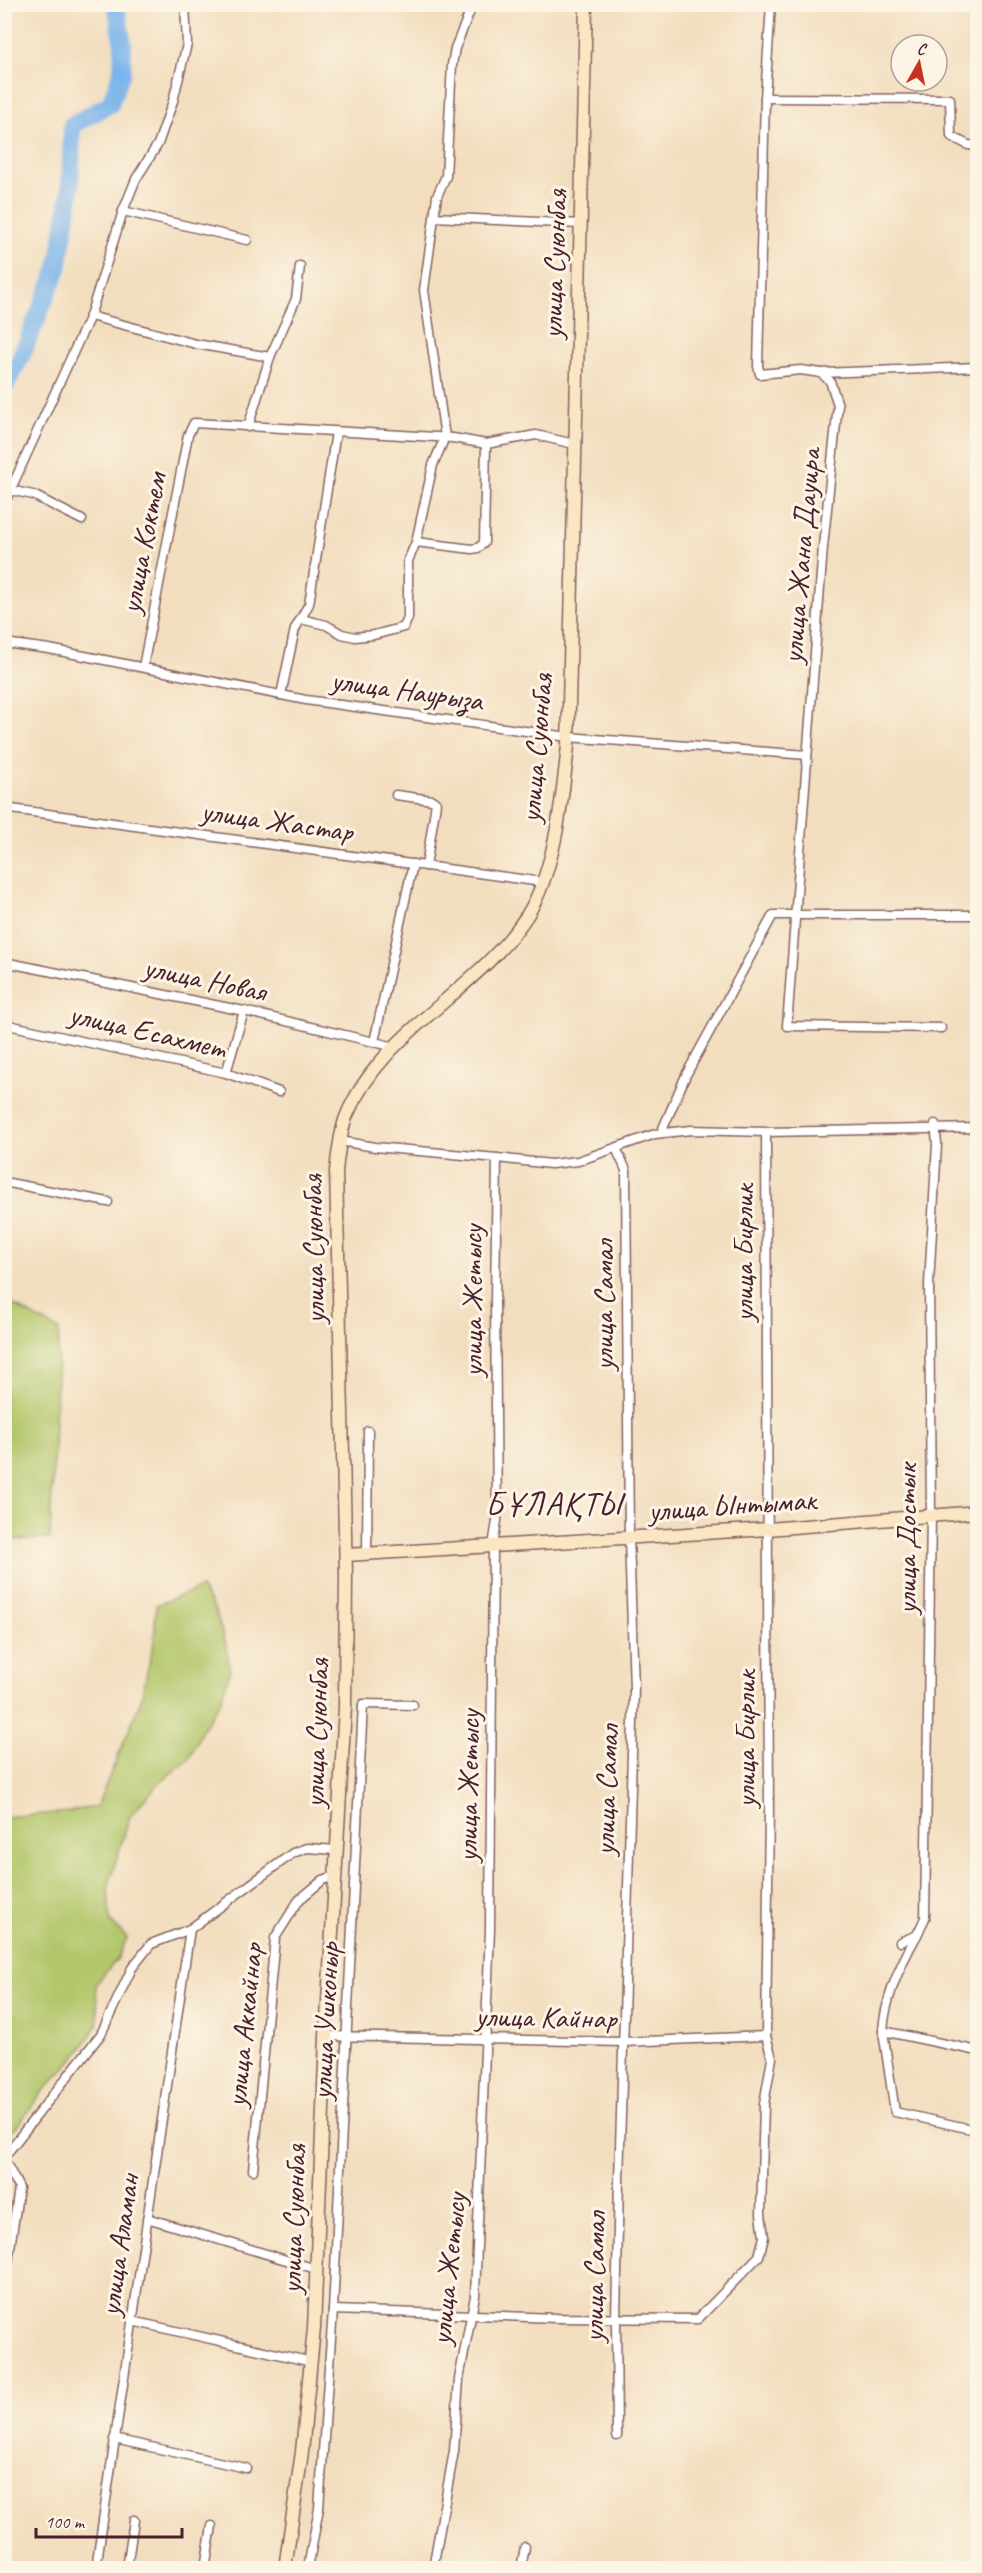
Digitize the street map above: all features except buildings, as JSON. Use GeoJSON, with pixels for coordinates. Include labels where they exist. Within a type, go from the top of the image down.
{"type":"FeatureCollection","features":[{"type":"Feature","properties":{"kind":"main road","name":"улица Суюнбая"},"geometry":{"type":"LineString","coordinates":[[285,2568],[312,2362],[326,2036],[345,1707],[346,1555],[336,1171],[340,1140],[346,1118],[371,1073],[395,1047],[507,941],[528,913],[542,882],[561,816],[568,737],[586,4]]}},
{"type":"Feature","properties":{"kind":"main road","name":"улица Ынтымак"},"geometry":{"type":"LineString","coordinates":[[346,1555],[768,1529],[978,1512]]}},
{"type":"Feature","properties":{"kind":"street"},"geometry":{"type":"LineString","coordinates":[[4,504],[90,316],[123,212],[136,179],[158,144],[173,101],[187,44],[185,4]]}},
{"type":"Feature","properties":{"kind":"street"},"geometry":{"type":"LineString","coordinates":[[301,619],[326,625],[342,634],[355,636],[374,635],[404,627],[408,618],[408,561],[416,543],[433,465],[445,437],[424,291],[437,196],[446,176],[452,65],[455,48],[472,4]]}},
{"type":"Feature","properties":{"kind":"street"},"geometry":{"type":"LineString","coordinates":[[771,4],[765,98],[758,366],[760,374],[801,370],[821,373],[978,367]]}},
{"type":"Feature","properties":{"kind":"street"},"geometry":{"type":"LineString","coordinates":[[765,98],[951,99],[951,136],[968,145],[978,146]]}},
{"type":"Feature","properties":{"kind":"street"},"geometry":{"type":"LineString","coordinates":[[123,212],[247,240]]}},
{"type":"Feature","properties":{"kind":"street"},"geometry":{"type":"LineString","coordinates":[[434,217],[582,224]]}},
{"type":"Feature","properties":{"kind":"street"},"geometry":{"type":"LineString","coordinates":[[300,266],[296,299],[270,357],[248,427],[445,437],[486,444],[536,435],[574,444]]}},
{"type":"Feature","properties":{"kind":"street"},"geometry":{"type":"LineString","coordinates":[[90,316],[196,344],[270,357]]}},
{"type":"Feature","properties":{"kind":"street","name":"улица Жана Дауира"},"geometry":{"type":"LineString","coordinates":[[821,373],[830,381],[838,405],[823,547],[787,1026],[941,1028]]}},
{"type":"Feature","properties":{"kind":"street","name":"улица Коктем"},"geometry":{"type":"LineString","coordinates":[[143,667],[190,428],[194,423],[248,427]]}},
{"type":"Feature","properties":{"kind":"street"},"geometry":{"type":"LineString","coordinates":[[281,695],[295,630],[309,604],[336,432]]}},
{"type":"Feature","properties":{"kind":"street"},"geometry":{"type":"LineString","coordinates":[[416,543],[472,549],[484,543],[486,444]]}},
{"type":"Feature","properties":{"kind":"street"},"geometry":{"type":"LineString","coordinates":[[10,490],[33,495],[53,503],[82,520]]}},
{"type":"Feature","properties":{"kind":"street","name":"улица Наурыза"},"geometry":{"type":"LineString","coordinates":[[4,643],[49,649],[281,695],[568,737],[807,755]]}},
{"type":"Feature","properties":{"kind":"street"},"geometry":{"type":"LineString","coordinates":[[396,795],[432,800],[436,803],[426,866]]}},
{"type":"Feature","properties":{"kind":"street"},"geometry":{"type":"LineString","coordinates":[[4,825],[7,808]]}},
{"type":"Feature","properties":{"kind":"street","name":"улица Жастар"},"geometry":{"type":"LineString","coordinates":[[7,808],[542,882]]}},
{"type":"Feature","properties":{"kind":"street"},"geometry":{"type":"LineString","coordinates":[[374,1042],[412,864]]}},
{"type":"Feature","properties":{"kind":"street"},"geometry":{"type":"LineString","coordinates":[[661,1133],[686,1075],[773,915],[978,915]]}},
{"type":"Feature","properties":{"kind":"street","name":"улица Новая"},"geometry":{"type":"LineString","coordinates":[[4,962],[244,1011],[395,1047]]}},
{"type":"Feature","properties":{"kind":"street"},"geometry":{"type":"LineString","coordinates":[[226,1073],[244,1011]]}},
{"type":"Feature","properties":{"kind":"street","name":"улица Есахмет"},"geometry":{"type":"LineString","coordinates":[[4,1024],[226,1073],[279,1092]]}},
{"type":"Feature","properties":{"kind":"street"},"geometry":{"type":"LineString","coordinates":[[340,1140],[375,1147],[552,1164],[578,1161],[661,1133],[691,1130],[766,1132],[935,1127],[978,1128]]}},
{"type":"Feature","properties":{"kind":"street","name":"улица Достык"},"geometry":{"type":"LineString","coordinates":[[935,1127],[937,1144],[929,1284],[931,1515],[925,1918],[905,1956],[884,2016],[883,2031],[894,2112],[971,2128]]}},
{"type":"Feature","properties":{"kind":"street","name":"улица Бирлик"},"geometry":{"type":"LineString","coordinates":[[616,2319],[698,2319],[759,2256],[764,2237],[761,2214],[764,2104],[772,2058],[766,2036],[769,1811],[766,1132]]}},
{"type":"Feature","properties":{"kind":"street","name":"улица Самал"},"geometry":{"type":"LineString","coordinates":[[616,1148],[626,1170],[629,1537],[634,1689],[616,2319],[617,2436]]}},
{"type":"Feature","properties":{"kind":"street","name":"улица Жетысу"},"geometry":{"type":"LineString","coordinates":[[433,2568],[454,2451],[459,2379],[475,2296],[490,1929],[493,1546],[497,1521],[495,1302],[497,1158]]}},
{"type":"Feature","properties":{"kind":"street"},"geometry":{"type":"LineString","coordinates":[[4,1182],[108,1202]]}},
{"type":"Feature","properties":{"kind":"street"},"geometry":{"type":"LineString","coordinates":[[367,1554],[368,1431]]}},
{"type":"Feature","properties":{"kind":"street","name":"улица Ушконыр"},"geometry":{"type":"LineString","coordinates":[[308,2568],[319,2508],[333,2310],[363,1704],[413,1705]]}},
{"type":"Feature","properties":{"kind":"street"},"geometry":{"type":"LineString","coordinates":[[4,2288],[19,2188],[4,2158],[101,2034],[132,1968],[151,1944],[190,1929],[293,1853],[307,1848],[337,1850]]}},
{"type":"Feature","properties":{"kind":"street","name":"улица Аккайнар"},"geometry":{"type":"LineString","coordinates":[[253,2170],[275,1938],[299,1900],[323,1880],[329,1878],[335,1881]]}},
{"type":"Feature","properties":{"kind":"street","name":"улица Аламан"},"geometry":{"type":"LineString","coordinates":[[96,2568],[190,1929]]}},
{"type":"Feature","properties":{"kind":"street"},"geometry":{"type":"LineString","coordinates":[[900,1942],[917,1935]]}},
{"type":"Feature","properties":{"kind":"street"},"geometry":{"type":"LineString","coordinates":[[883,2031],[978,2051]]}},
{"type":"Feature","properties":{"kind":"street","name":"улица Кайнар"},"geometry":{"type":"LineString","coordinates":[[326,2036],[623,2042],[766,2036]]}},
{"type":"Feature","properties":{"kind":"street"},"geometry":{"type":"LineString","coordinates":[[147,2218],[316,2269]]}},
{"type":"Feature","properties":{"kind":"street"},"geometry":{"type":"LineString","coordinates":[[333,2310],[616,2319]]}},
{"type":"Feature","properties":{"kind":"street"},"geometry":{"type":"LineString","coordinates":[[132,2321],[312,2362]]}},
{"type":"Feature","properties":{"kind":"street"},"geometry":{"type":"LineString","coordinates":[[114,2439],[246,2468]]}},
{"type":"Feature","properties":{"kind":"street"},"geometry":{"type":"LineString","coordinates":[[127,2568],[134,2520]]}},
{"type":"Feature","properties":{"kind":"street"},"geometry":{"type":"LineString","coordinates":[[205,2568],[212,2526]]}},
{"type":"Feature","properties":{"kind":"street"},"geometry":{"type":"LineString","coordinates":[[521,2568],[525,2547]]}},
{"type":"Feature","properties":{"kind":"green space"},"geometry":{"type":"Polygon","coordinates":[[[4,1300],[59,1330],[50,1539],[5,1540],[4,1300]]]}},
{"type":"Feature","properties":{"kind":"green space"},"geometry":{"type":"Polygon","coordinates":[[[201,1588],[215,1610],[226,1645],[230,1672],[220,1702],[203,1728],[189,1759],[160,1782],[130,1816],[108,1887],[110,1921],[127,1938],[118,1958],[96,1984],[98,2024],[80,2051],[41,2094],[15,2129],[5,2135],[5,1817],[69,1812],[97,1806],[140,1703],[154,1642],[156,1605],[201,1588]]]}},
{"type":"Feature","properties":{"kind":"waterway"},"geometry":{"type":"LineString","coordinates":[[4,388],[20,359],[58,268],[70,195],[72,125],[110,104],[122,72],[123,45],[116,4]]}},
{"type":"Feature","properties":{"kind":"district","name":"БҰЛАҚТЫ"},"geometry":{"type":"Point","coordinates":[554,1503]}}]}
